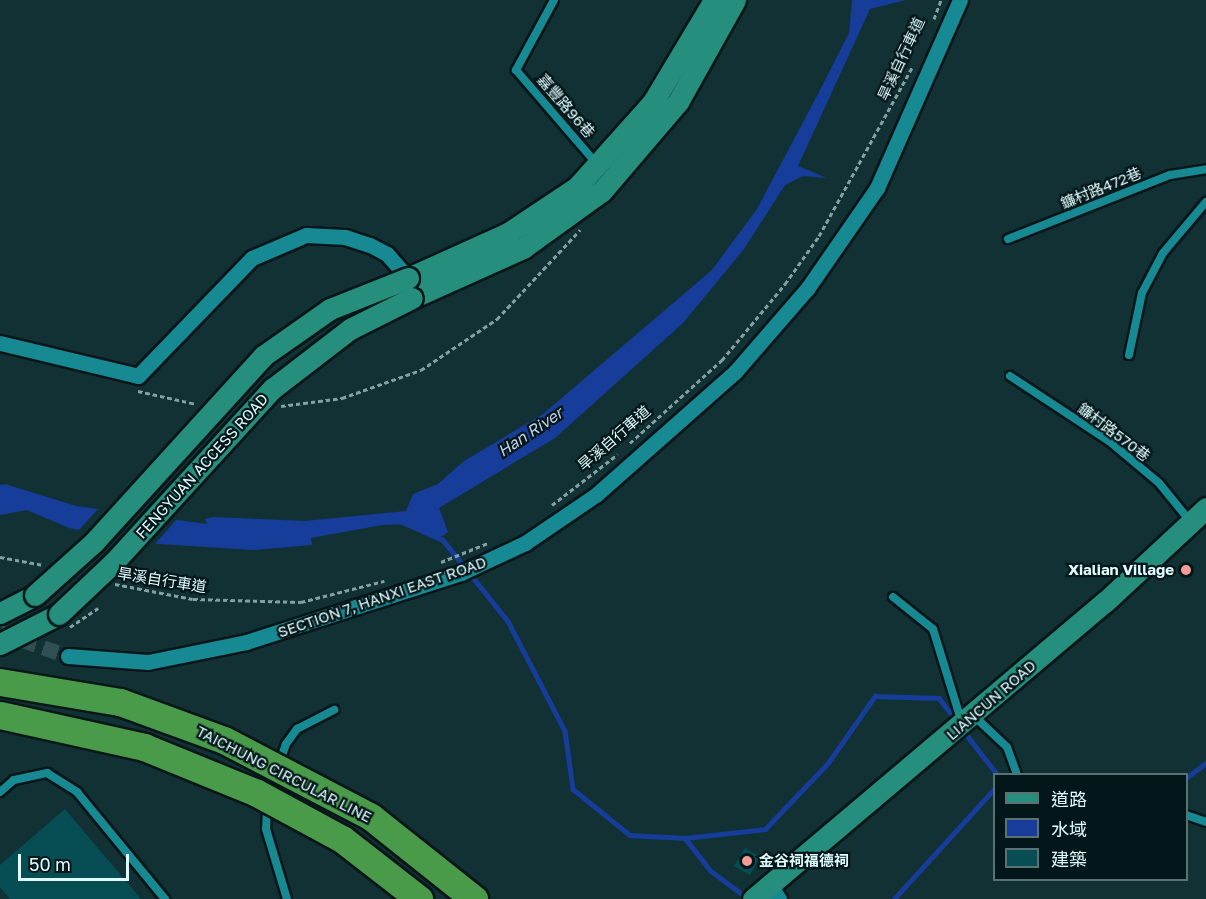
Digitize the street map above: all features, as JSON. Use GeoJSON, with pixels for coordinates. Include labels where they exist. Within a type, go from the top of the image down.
{"type":"FeatureCollection","features":[{"type":"Feature","properties":{"kind":"highway","name":"TAICHUNG CIRCULAR LINE"},"geometry":{"type":"LineString","coordinates":[[0,682],[120,702],[224,740],[371,817],[474,899]]}},
{"type":"Feature","properties":{"kind":"highway","name":"TAICHUNG CIRCULAR LINE"},"geometry":{"type":"LineString","coordinates":[[0,715],[144,747],[255,792],[342,839],[419,899]]}},
{"type":"Feature","properties":{"kind":"street"},"geometry":{"type":"LineString","coordinates":[[410,288],[508,233],[599,167],[653,102],[714,0]]}},
{"type":"Feature","properties":{"kind":"street"},"geometry":{"type":"LineString","coordinates":[[410,288],[523,248],[602,191],[678,102],[735,0]]}},
{"type":"Feature","properties":{"kind":"street","name":"SECTION 7, HANXI EAST ROAD"},"geometry":{"type":"LineString","coordinates":[[68,656],[148,662],[246,642],[461,573],[525,543],[597,494],[735,372],[807,289],[877,188],[960,0]]}},
{"type":"Feature","properties":{"kind":"street"},"geometry":{"type":"LineString","coordinates":[[0,343],[138,376],[252,258],[306,235],[345,237],[370,245],[410,288]]}},
{"type":"Feature","properties":{"kind":"street","name":"FENGYUAN ACCESS ROAD"},"geometry":{"type":"LineString","coordinates":[[0,613],[35,595],[88,548],[263,356],[330,309],[410,288]]}},
{"type":"Feature","properties":{"kind":"street","name":"FENGYUAN ACCESS ROAD"},"geometry":{"type":"LineString","coordinates":[[0,644],[59,614],[113,563],[272,389],[350,329],[410,288]]}},
{"type":"Feature","properties":{"kind":"street","name":"LIANCUN ROAD"},"geometry":{"type":"LineString","coordinates":[[753,899],[774,892],[1198,515]]}},
{"type":"Feature","properties":{"kind":"lane","name":"嘉豐路96巷"},"geometry":{"type":"LineString","coordinates":[[554,0],[516,70],[599,167]]}},
{"type":"Feature","properties":{"kind":"lane","name":"鐮村路472巷"},"geometry":{"type":"LineString","coordinates":[[1008,239],[1170,176],[1206,169]]}},
{"type":"Feature","properties":{"kind":"lane"},"geometry":{"type":"LineString","coordinates":[[1130,355],[1147,283],[1163,253],[1206,202]]}},
{"type":"Feature","properties":{"kind":"lane","name":"鐮村路570巷"},"geometry":{"type":"LineString","coordinates":[[1010,376],[1109,441],[1198,515]]}},
{"type":"Feature","properties":{"kind":"lane"},"geometry":{"type":"LineString","coordinates":[[893,597],[933,629],[968,720],[1007,747],[1017,773]]}},
{"type":"Feature","properties":{"kind":"lane"},"geometry":{"type":"LineString","coordinates":[[287,899],[266,829],[268,794],[286,744],[297,729],[334,710]]}},
{"type":"Feature","properties":{"kind":"lane"},"geometry":{"type":"LineString","coordinates":[[0,792],[14,780],[47,774],[77,792],[165,899]]}},
{"type":"Feature","properties":{"kind":"lane"},"geometry":{"type":"LineString","coordinates":[[1188,816],[1206,822]]}},
{"type":"Feature","properties":{"kind":"path","name":"旱溪自行車道"},"geometry":{"type":"LineString","coordinates":[[930,29],[940,0]]}},
{"type":"Feature","properties":{"kind":"path","name":"旱溪自行車道"},"geometry":{"type":"LineString","coordinates":[[542,513],[622,451],[722,360],[785,284],[819,236],[917,58]]}},
{"type":"Feature","properties":{"kind":"path"},"geometry":{"type":"LineString","coordinates":[[436,564],[491,541]]}},
{"type":"Feature","properties":{"kind":"path"},"geometry":{"type":"LineString","coordinates":[[0,557],[43,565]]}},
{"type":"Feature","properties":{"kind":"path","name":"旱溪自行車道"},"geometry":{"type":"LineString","coordinates":[[108,583],[193,599],[301,602],[387,580]]}},
{"type":"Feature","properties":{"kind":"path"},"geometry":{"type":"LineString","coordinates":[[73,630],[98,608]]}},
{"type":"Feature","properties":{"kind":"water","name":"Han River"},"geometry":{"type":"Polygon","coordinates":[[[852,0],[906,0],[870,9],[798,166],[827,178],[803,176],[785,185],[744,249],[683,323],[555,438],[439,508],[448,532],[438,539],[411,524],[382,525],[311,538],[312,545],[253,550],[143,543],[69,528],[27,510],[0,515],[0,485],[5,484],[76,506],[207,524],[205,519],[213,517],[305,521],[406,511],[413,494],[438,484],[464,461],[543,414],[712,270],[757,209],[818,94],[849,33],[852,0]]]}},
{"type":"Feature","properties":{"kind":"pier"},"geometry":{"type":"Polygon","coordinates":[[[100,507],[178,518],[153,546],[77,532],[100,507]]]}},
{"type":"Feature","properties":{"kind":"building"},"geometry":{"type":"Polygon","coordinates":[[[65,809],[141,899],[10,899],[0,887],[0,865],[65,809]]]}},
{"type":"Feature","properties":{"kind":"building","name":"金谷祠福德祠"},"geometry":{"type":"Polygon","coordinates":[[[745,848],[760,857],[750,875],[734,866],[745,848]]]}},
{"type":"Feature","properties":{"kind":"waterway"},"geometry":{"type":"LineString","coordinates":[[402,522],[443,540],[508,621],[565,731],[573,789],[630,835],[685,838],[765,829],[828,763],[875,696],[939,698],[956,720]]}},
{"type":"Feature","properties":{"kind":"waterway"},"geometry":{"type":"LineString","coordinates":[[962,729],[996,773]]}},
{"type":"Feature","properties":{"kind":"waterway"},"geometry":{"type":"LineString","coordinates":[[1188,776],[1206,763]]}},
{"type":"Feature","properties":{"kind":"waterway"},"geometry":{"type":"LineString","coordinates":[[894,899],[993,790]]}},
{"type":"Feature","properties":{"kind":"waterway"},"geometry":{"type":"LineString","coordinates":[[685,838],[711,871],[746,897]]}},
{"type":"Feature","properties":{"kind":"tunnel"},"geometry":{"type":"LineString","coordinates":[[0,632],[68,656]]}},
{"type":"Feature","properties":{"kind":"place","name":"Xialian Village"},"geometry":{"type":"Point","coordinates":[1186,570]}},
{"type":"Feature","properties":{"kind":"place","name":"金谷祠福德祠"},"geometry":{"type":"Point","coordinates":[747,861]}}]}
